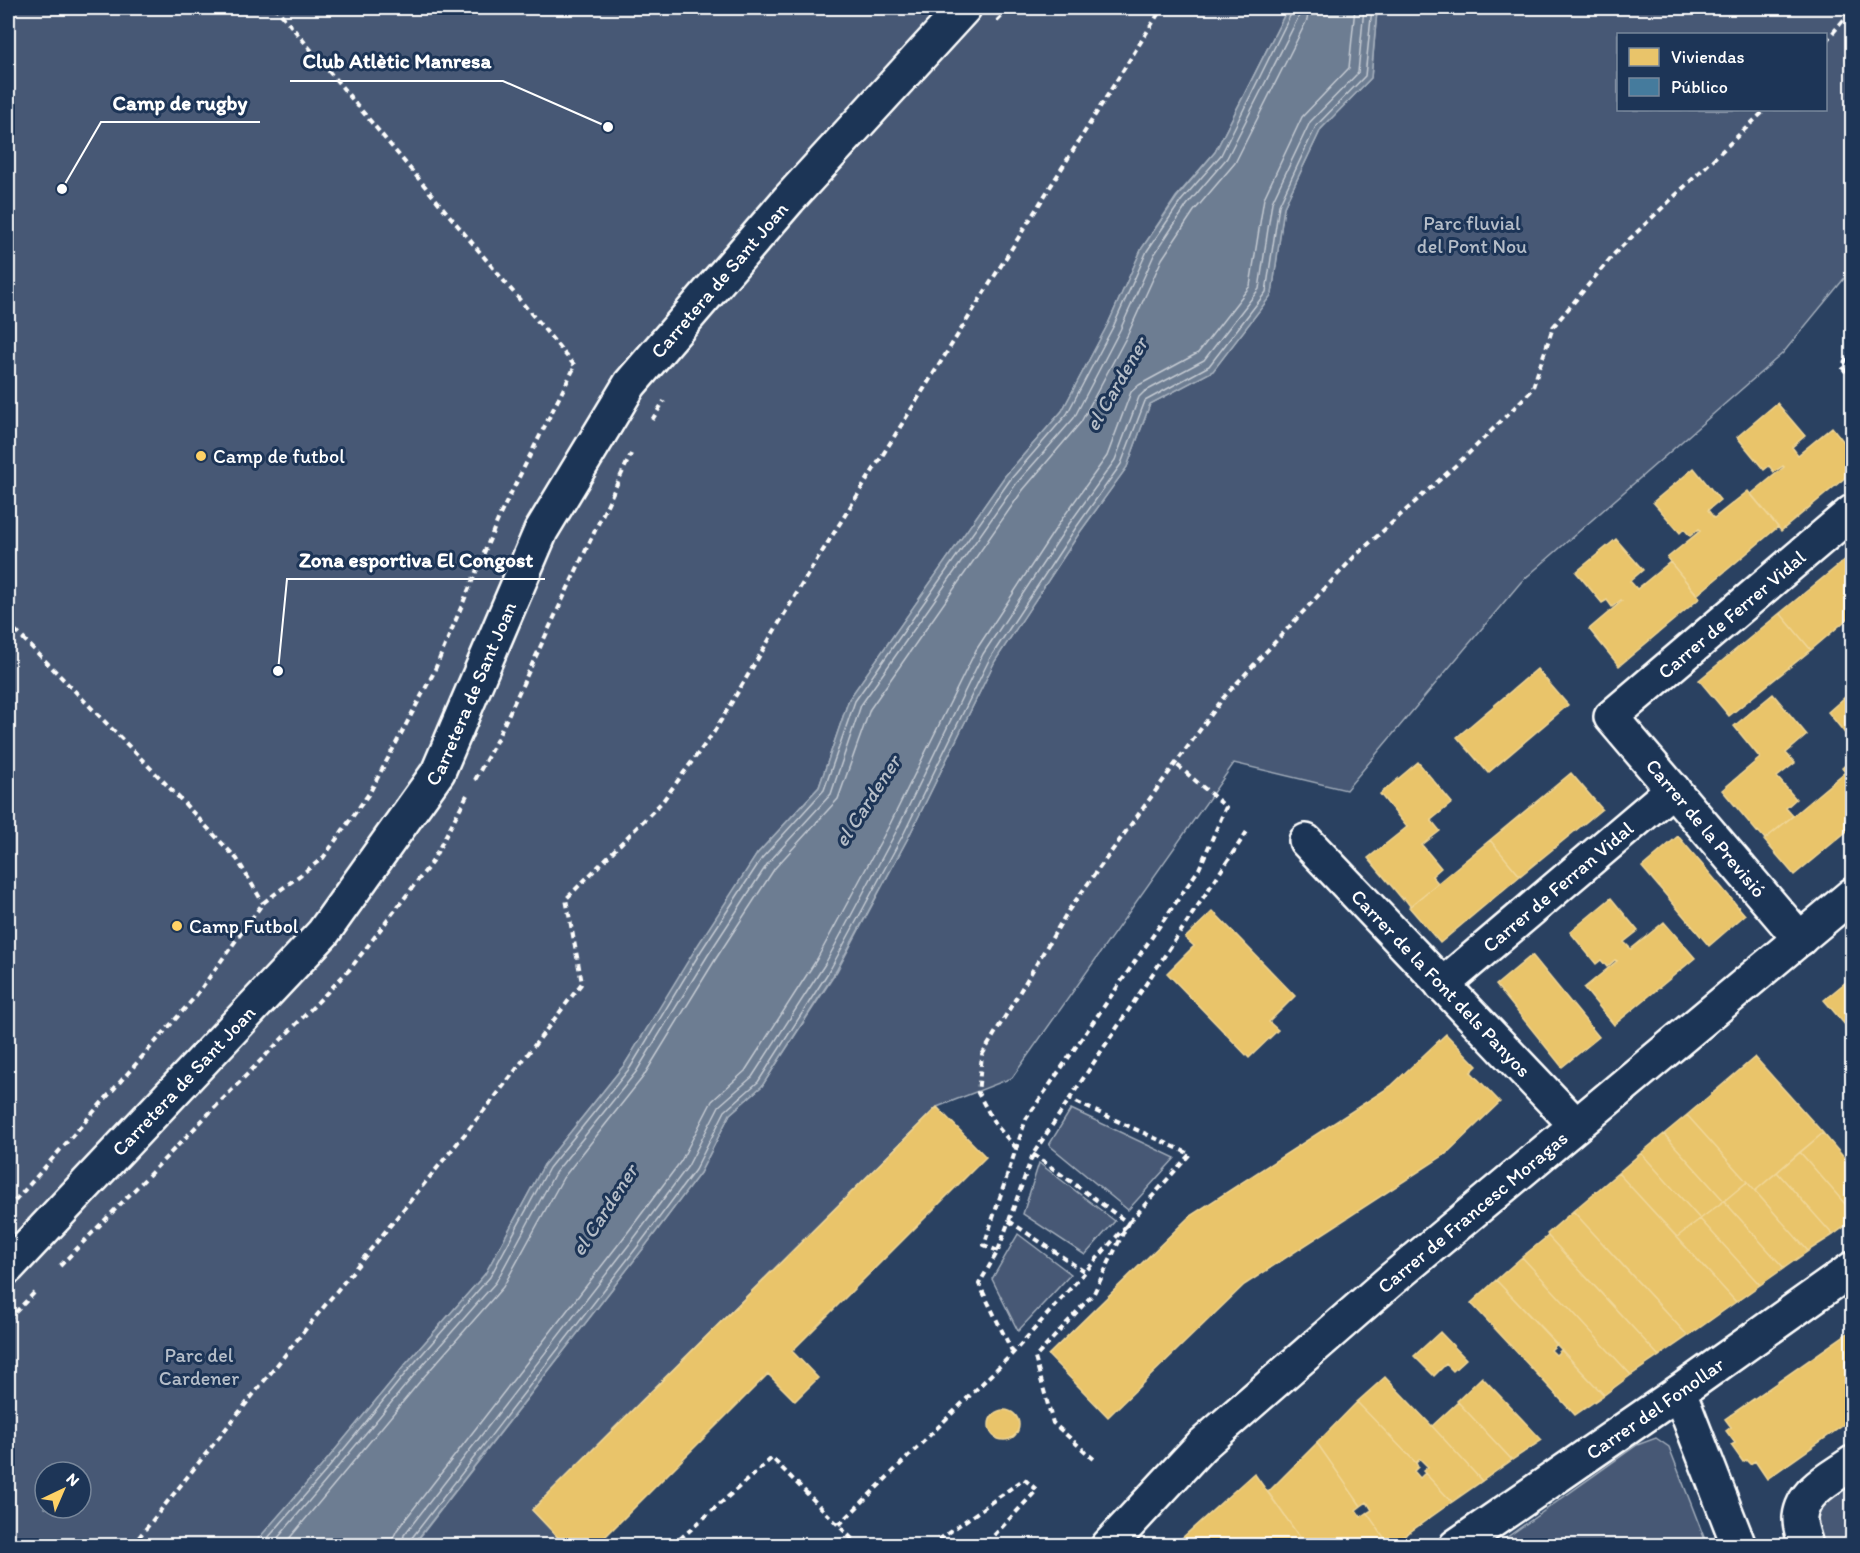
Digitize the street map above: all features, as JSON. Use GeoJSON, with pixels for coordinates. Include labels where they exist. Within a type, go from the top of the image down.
{"type":"FeatureCollection","features":[{"type":"Feature","properties":{"kind":"street","name":"Carretera de Sant Joan"},"geometry":{"type":"LineString","coordinates":[[8,1267],[323,933],[438,772],[541,531],[630,384],[789,199],[964,8]]}},
{"type":"Feature","properties":{"kind":"street","name":"Carrer de Ferrer Vidal"},"geometry":{"type":"LineString","coordinates":[[1611,717],[1852,512]]}},
{"type":"Feature","properties":{"kind":"street","name":"Carrer de la Previsió"},"geometry":{"type":"LineString","coordinates":[[1611,717],[1800,939]]}},
{"type":"Feature","properties":{"kind":"street","name":"Carrer de Ferran Vidal"},"geometry":{"type":"LineString","coordinates":[[1442,985],[1672,789]]}},
{"type":"Feature","properties":{"kind":"street","name":"Carrer de la Font dels Panyos"},"geometry":{"type":"LineString","coordinates":[[1306,841],[1576,1125]]}},
{"type":"Feature","properties":{"kind":"street","name":"Carrer de Francesc Moragas"},"geometry":{"type":"LineString","coordinates":[[1108,1545],[1201,1446],[1391,1280],[1852,895]]}},
{"type":"Feature","properties":{"kind":"street","name":"Carrer del Fonollar"},"geometry":{"type":"LineString","coordinates":[[1456,1545],[1679,1392],[1852,1269]]}},
{"type":"Feature","properties":{"kind":"street"},"geometry":{"type":"LineString","coordinates":[[1679,1392],[1739,1545]]}},
{"type":"Feature","properties":{"kind":"street"},"geometry":{"type":"LineString","coordinates":[[1806,1545],[1800,1518],[1804,1503],[1814,1490],[1852,1463]]}},
{"type":"Feature","properties":{"kind":"path"},"geometry":{"type":"LineString","coordinates":[[8,1209],[195,997],[263,903],[323,858],[370,792],[433,674],[501,515],[575,366],[276,8]]}},
{"type":"Feature","properties":{"kind":"path"},"geometry":{"type":"LineString","coordinates":[[132,1545],[495,1097],[582,983],[566,899],[662,802],[714,732],[807,576],[1162,8]]}},
{"type":"Feature","properties":{"kind":"path"},"geometry":{"type":"LineString","coordinates":[[1827,40],[1852,9]]}},
{"type":"Feature","properties":{"kind":"path"},"geometry":{"type":"LineString","coordinates":[[1016,1148],[995,1124],[978,1093],[982,1055],[1068,911],[1224,697],[1354,557],[1466,456],[1532,390],[1553,327],[1615,253],[1764,111]]}},
{"type":"Feature","properties":{"kind":"path"},"geometry":{"type":"LineString","coordinates":[[1852,349],[1842,367],[1852,380]]}},
{"type":"Feature","properties":{"kind":"path"},"geometry":{"type":"LineString","coordinates":[[8,623],[165,782],[237,859],[263,903]]}},
{"type":"Feature","properties":{"kind":"path"},"geometry":{"type":"LineString","coordinates":[[998,1251],[984,1245],[1026,1119],[1199,869],[1226,807],[1176,764]]}},
{"type":"Feature","properties":{"kind":"path"},"geometry":{"type":"LineString","coordinates":[[1013,1353],[979,1284],[998,1251],[1033,1154],[1248,830]]}},
{"type":"Feature","properties":{"kind":"path"},"geometry":{"type":"LineString","coordinates":[[839,1525],[1013,1353],[1190,1154],[1069,1099]]}},
{"type":"Feature","properties":{"kind":"path"},"geometry":{"type":"LineString","coordinates":[[1033,1154],[1128,1223]]}},
{"type":"Feature","properties":{"kind":"path"},"geometry":{"type":"LineString","coordinates":[[1009,1221],[1084,1272]]}},
{"type":"Feature","properties":{"kind":"path"},"geometry":{"type":"LineString","coordinates":[[1096,1461],[1053,1424],[1035,1358],[1094,1293],[1128,1223]]}},
{"type":"Feature","properties":{"kind":"path"},"geometry":{"type":"LineString","coordinates":[[672,1545],[772,1458],[859,1545]]}},
{"type":"Feature","properties":{"kind":"path"},"geometry":{"type":"LineString","coordinates":[[930,1545],[1024,1479],[1037,1490],[984,1545]]}},
{"type":"Feature","properties":{"kind":"green space","name":"Parc del Cardener"},"geometry":{"type":"Polygon","coordinates":[[[8,8],[1288,8],[1215,152],[1176,197],[1142,248],[1108,324],[1062,411],[1005,476],[849,699],[819,787],[757,854],[625,1064],[544,1165],[485,1274],[253,1545],[8,1546],[8,8]]]}},
{"type":"Feature","properties":{"kind":"green space","name":"Parc fluvial del Pont Nou"},"geometry":{"type":"Polygon","coordinates":[[[1379,8],[1852,8],[1852,269],[1783,353],[1521,582],[1346,790],[1234,763],[1012,1078],[937,1107],[532,1510],[566,1545],[413,1546],[700,1173],[730,1114],[762,1086],[837,971],[909,836],[995,661],[1080,532],[1127,467],[1150,404],[1213,371],[1272,294],[1284,207],[1321,129],[1371,78],[1379,8]]]}},
{"type":"Feature","properties":{"kind":"green space"},"geometry":{"type":"Polygon","coordinates":[[[1071,1109],[1175,1158],[1128,1210],[1049,1145],[1071,1109]]]}},
{"type":"Feature","properties":{"kind":"green space"},"geometry":{"type":"Polygon","coordinates":[[[1039,1163],[1115,1221],[1085,1255],[1023,1214],[1039,1163]]]}},
{"type":"Feature","properties":{"kind":"green space"},"geometry":{"type":"Polygon","coordinates":[[[1018,1234],[1071,1274],[1018,1331],[992,1279],[1018,1234]]]}},
{"type":"Feature","properties":{"kind":"green space"},"geometry":{"type":"Polygon","coordinates":[[[1656,1438],[1669,1447],[1707,1545],[1496,1545],[1637,1445],[1656,1438]]]}},
{"type":"Feature","properties":{"kind":"green space"},"geometry":{"type":"Polygon","coordinates":[[[1852,1482],[1852,1545],[1818,1545],[1816,1512],[1831,1496],[1852,1482]]]}},
{"type":"Feature","properties":{"kind":"water","name":"el Cardener"},"geometry":{"type":"Polygon","coordinates":[[[1288,8],[1379,8],[1371,78],[1321,129],[1284,207],[1272,294],[1213,371],[1150,404],[1127,467],[1080,532],[995,661],[909,836],[836,971],[762,1086],[730,1114],[700,1173],[413,1545],[253,1545],[485,1274],[544,1165],[625,1064],[757,854],[819,787],[849,699],[1005,476],[1062,411],[1108,324],[1142,248],[1177,197],[1215,152],[1288,8]]]}},
{"type":"Feature","properties":{"kind":"building: Viviendas"},"geometry":{"type":"Polygon","coordinates":[[[1777,403],[1805,436],[1792,447],[1798,455],[1832,427],[1852,452],[1852,472],[1781,531],[1751,494],[1784,467],[1774,472],[1769,466],[1764,470],[1737,437],[1777,403]]]}},
{"type":"Feature","properties":{"kind":"building: Viviendas"},"geometry":{"type":"Polygon","coordinates":[[[1694,468],[1720,500],[1708,510],[1714,518],[1748,491],[1778,527],[1697,595],[1667,558],[1700,531],[1699,529],[1690,536],[1684,529],[1680,533],[1653,502],[1694,468]]]}},
{"type":"Feature","properties":{"kind":"building: Viviendas"},"geometry":{"type":"Polygon","coordinates":[[[1616,539],[1643,570],[1630,581],[1637,589],[1670,562],[1700,598],[1619,666],[1589,629],[1622,601],[1612,607],[1607,600],[1602,603],[1576,572],[1616,539]]]}},
{"type":"Feature","properties":{"kind":"building: Viviendas"},"geometry":{"type":"Polygon","coordinates":[[[1852,554],[1852,615],[1811,650],[1780,613],[1852,554]]]}},
{"type":"Feature","properties":{"kind":"building: Viviendas"},"geometry":{"type":"Polygon","coordinates":[[[1780,613],[1811,650],[1729,716],[1699,680],[1780,613]]]}},
{"type":"Feature","properties":{"kind":"building: Viviendas"},"geometry":{"type":"Polygon","coordinates":[[[1537,669],[1568,705],[1488,773],[1457,737],[1537,669]]]}},
{"type":"Feature","properties":{"kind":"building: Viviendas"},"geometry":{"type":"Polygon","coordinates":[[[1852,691],[1852,742],[1828,712],[1852,691]]]}},
{"type":"Feature","properties":{"kind":"building: Viviendas"},"geometry":{"type":"Polygon","coordinates":[[[1773,694],[1807,735],[1786,753],[1795,763],[1777,777],[1796,799],[1786,808],[1793,816],[1765,839],[1722,790],[1760,758],[1734,726],[1773,694]]]}},
{"type":"Feature","properties":{"kind":"building: Viviendas"},"geometry":{"type":"Polygon","coordinates":[[[1852,759],[1852,781],[1842,768],[1852,759]]]}},
{"type":"Feature","properties":{"kind":"building: Viviendas"},"geometry":{"type":"Polygon","coordinates":[[[1418,762],[1452,803],[1431,820],[1440,831],[1422,845],[1441,868],[1432,876],[1438,883],[1410,906],[1368,858],[1407,827],[1380,794],[1418,762]]]}},
{"type":"Feature","properties":{"kind":"building: Viviendas"},"geometry":{"type":"Polygon","coordinates":[[[1845,772],[1852,781],[1852,827],[1794,875],[1764,840],[1845,772]]]}},
{"type":"Feature","properties":{"kind":"building: Viviendas"},"geometry":{"type":"Polygon","coordinates":[[[1571,773],[1602,809],[1520,876],[1490,840],[1571,773]]]}},
{"type":"Feature","properties":{"kind":"building: Viviendas"},"geometry":{"type":"Polygon","coordinates":[[[1678,836],[1745,915],[1709,946],[1642,867],[1678,836]]]}},
{"type":"Feature","properties":{"kind":"building: Viviendas"},"geometry":{"type":"Polygon","coordinates":[[[1490,840],[1520,876],[1440,943],[1409,907],[1490,840]]]}},
{"type":"Feature","properties":{"kind":"building: Viviendas"},"geometry":{"type":"Polygon","coordinates":[[[1611,898],[1638,931],[1624,942],[1631,949],[1664,922],[1695,958],[1614,1025],[1584,988],[1617,961],[1615,960],[1607,967],[1601,960],[1596,964],[1570,932],[1611,898]]]}},
{"type":"Feature","properties":{"kind":"building: Viviendas"},"geometry":{"type":"Polygon","coordinates":[[[1213,911],[1295,996],[1269,1022],[1278,1030],[1249,1058],[1167,973],[1194,946],[1185,938],[1213,911]]]}},
{"type":"Feature","properties":{"kind":"building: Viviendas"},"geometry":{"type":"Polygon","coordinates":[[[1532,955],[1599,1037],[1562,1067],[1496,985],[1532,955]]]}},
{"type":"Feature","properties":{"kind":"building: Viviendas"},"geometry":{"type":"Polygon","coordinates":[[[1852,977],[1852,1033],[1824,1000],[1852,977]]]}},
{"type":"Feature","properties":{"kind":"building: Viviendas"},"geometry":{"type":"Polygon","coordinates":[[[1446,1034],[1477,1066],[1471,1072],[1500,1102],[1446,1154],[1244,1285],[1108,1417],[1048,1355],[1190,1216],[1391,1086],[1446,1034]]]}},
{"type":"Feature","properties":{"kind":"building: Viviendas"},"geometry":{"type":"Polygon","coordinates":[[[1755,1057],[1823,1133],[1755,1191],[1687,1115],[1755,1057]]]}},
{"type":"Feature","properties":{"kind":"building: Viviendas"},"geometry":{"type":"Polygon","coordinates":[[[937,1107],[986,1157],[792,1351],[818,1378],[795,1401],[768,1374],[596,1546],[566,1546],[532,1510],[937,1107]]]}},
{"type":"Feature","properties":{"kind":"building: Viviendas"},"geometry":{"type":"Polygon","coordinates":[[[1687,1115],[1747,1182],[1724,1201],[1664,1134],[1687,1115]]]}},
{"type":"Feature","properties":{"kind":"building: Viviendas"},"geometry":{"type":"Polygon","coordinates":[[[1823,1133],[1852,1167],[1852,1212],[1800,1152],[1823,1133]]]}},
{"type":"Feature","properties":{"kind":"building: Viviendas"},"geometry":{"type":"Polygon","coordinates":[[[1664,1134],[1724,1201],[1700,1219],[1641,1153],[1664,1134]]]}},
{"type":"Feature","properties":{"kind":"building: Viviendas"},"geometry":{"type":"Polygon","coordinates":[[[1800,1152],[1852,1212],[1852,1221],[1833,1235],[1777,1172],[1800,1152]]]}},
{"type":"Feature","properties":{"kind":"building: Viviendas"},"geometry":{"type":"Polygon","coordinates":[[[1641,1153],[1700,1219],[1677,1237],[1618,1173],[1641,1153]]]}},
{"type":"Feature","properties":{"kind":"building: Viviendas"},"geometry":{"type":"Polygon","coordinates":[[[1777,1172],[1833,1235],[1808,1251],[1755,1191],[1777,1172]]]}},
{"type":"Feature","properties":{"kind":"building: Viviendas"},"geometry":{"type":"Polygon","coordinates":[[[1618,1173],[1736,1302],[1688,1336],[1573,1211],[1618,1173]]]}},
{"type":"Feature","properties":{"kind":"building: Viviendas"},"geometry":{"type":"Polygon","coordinates":[[[1747,1182],[1808,1251],[1784,1268],[1724,1201],[1747,1182]]]}},
{"type":"Feature","properties":{"kind":"building: Viviendas"},"geometry":{"type":"Polygon","coordinates":[[[1724,1201],[1784,1268],[1760,1285],[1700,1219],[1724,1201]]]}},
{"type":"Feature","properties":{"kind":"building: Viviendas"},"geometry":{"type":"Polygon","coordinates":[[[1573,1211],[1688,1336],[1659,1356],[1548,1236],[1547,1234],[1573,1211]]]}},
{"type":"Feature","properties":{"kind":"building: Viviendas"},"geometry":{"type":"Polygon","coordinates":[[[1700,1219],[1760,1285],[1736,1302],[1677,1237],[1700,1219]]]}},
{"type":"Feature","properties":{"kind":"building: Viviendas"},"geometry":{"type":"Polygon","coordinates":[[[1548,1236],[1659,1356],[1631,1375],[1522,1257],[1548,1236]]]}},
{"type":"Feature","properties":{"kind":"building: Viviendas"},"geometry":{"type":"Polygon","coordinates":[[[1522,1257],[1631,1375],[1604,1395],[1496,1280],[1522,1257]]]}},
{"type":"Feature","properties":{"kind":"building: Viviendas"},"geometry":{"type":"Polygon","coordinates":[[[1496,1280],[1557,1344],[1551,1350],[1556,1355],[1561,1350],[1604,1395],[1575,1415],[1471,1303],[1496,1280]]]}},
{"type":"Feature","properties":{"kind":"building: Viviendas"},"geometry":{"type":"Polygon","coordinates":[[[1852,1330],[1852,1419],[1767,1479],[1755,1461],[1750,1464],[1746,1460],[1743,1462],[1731,1445],[1735,1443],[1726,1431],[1731,1427],[1725,1419],[1852,1330]]]}},
{"type":"Feature","properties":{"kind":"building: Viviendas"},"geometry":{"type":"Polygon","coordinates":[[[1440,1332],[1466,1359],[1453,1371],[1446,1364],[1434,1376],[1414,1356],[1440,1332]]]}},
{"type":"Feature","properties":{"kind":"building: Viviendas"},"geometry":{"type":"Polygon","coordinates":[[[1385,1377],[1482,1481],[1452,1502],[1423,1471],[1428,1467],[1420,1459],[1416,1463],[1357,1402],[1385,1377]]]}},
{"type":"Feature","properties":{"kind":"building: Viviendas"},"geometry":{"type":"Polygon","coordinates":[[[1482,1377],[1542,1440],[1512,1460],[1457,1401],[1482,1377]]]}},
{"type":"Feature","properties":{"kind":"building: Viviendas"},"geometry":{"type":"Polygon","coordinates":[[[1357,1402],[1416,1463],[1418,1467],[1414,1471],[1420,1478],[1425,1473],[1452,1502],[1390,1546],[1367,1513],[1372,1510],[1367,1502],[1361,1506],[1317,1443],[1357,1402]]]}},
{"type":"Feature","properties":{"kind":"building: Viviendas"},"geometry":{"type":"Polygon","coordinates":[[[1458,1402],[1512,1460],[1482,1481],[1432,1426],[1458,1402]]]}},
{"type":"Feature","properties":{"kind":"building: Viviendas"},"geometry":{"type":"Polygon","coordinates":[[[1004,1410],[1015,1414],[1019,1425],[1015,1436],[1004,1440],[993,1436],[989,1425],[993,1414],[1004,1410]]]}},
{"type":"Feature","properties":{"kind":"building: Viviendas"},"geometry":{"type":"Polygon","coordinates":[[[1317,1443],[1361,1506],[1356,1510],[1361,1517],[1367,1513],[1390,1546],[1314,1546],[1311,1542],[1306,1546],[1296,1532],[1268,1492],[1317,1443]]]}},
{"type":"Feature","properties":{"kind":"building: Viviendas"},"geometry":{"type":"Polygon","coordinates":[[[1254,1473],[1306,1546],[1190,1546],[1182,1538],[1254,1473]]]}},
{"type":"Feature","properties":{"kind":"building: Público"},"geometry":{"type":"Polygon","coordinates":[[[1182,1538],[1190,1546],[1174,1546],[1182,1538]]]}},
{"type":"Feature","properties":{"kind":"place","name":"Club Atlètic Manresa"},"geometry":{"type":"Point","coordinates":[608,127]}},
{"type":"Feature","properties":{"kind":"place","name":"Camp de rugby"},"geometry":{"type":"Point","coordinates":[62,189]}},
{"type":"Feature","properties":{"kind":"place","name":"Camp de futbol"},"geometry":{"type":"Point","coordinates":[201,456]}},
{"type":"Feature","properties":{"kind":"place","name":"Zona esportiva El Congost"},"geometry":{"type":"Point","coordinates":[278,671]}},
{"type":"Feature","properties":{"kind":"place","name":"Camp Futbol"},"geometry":{"type":"Point","coordinates":[177,926]}}]}
